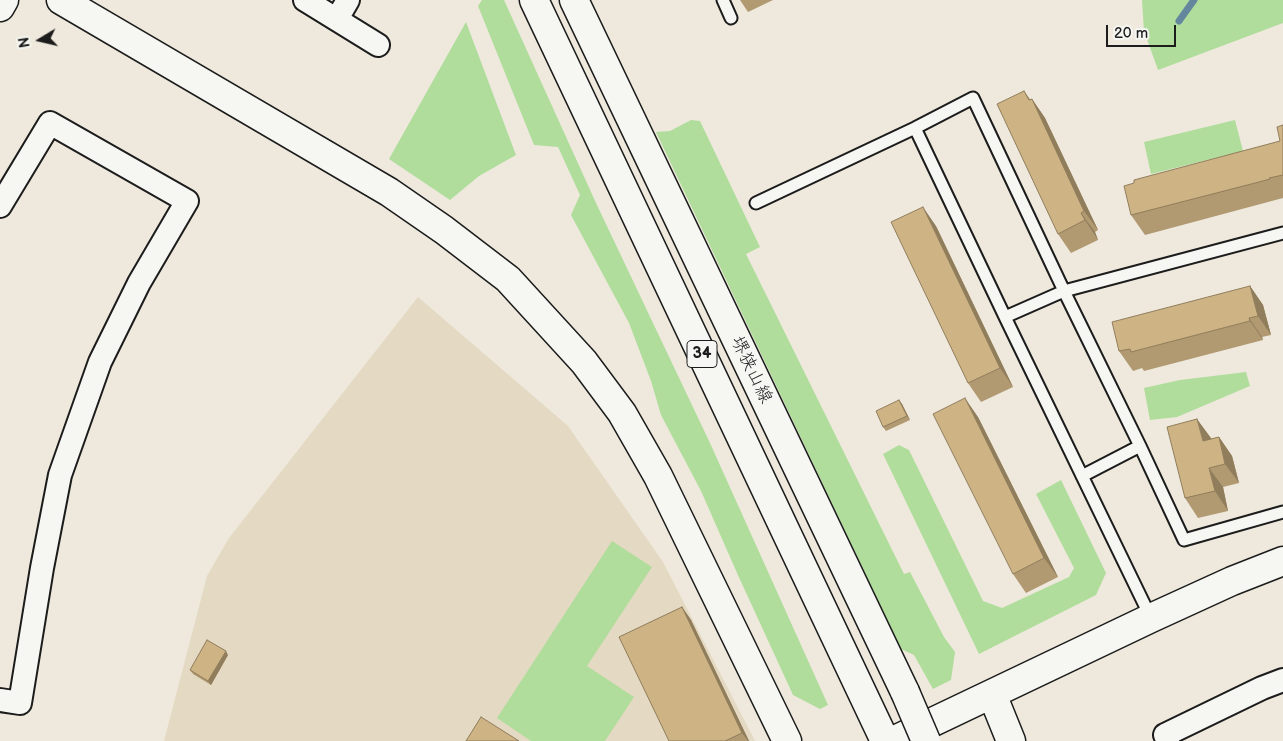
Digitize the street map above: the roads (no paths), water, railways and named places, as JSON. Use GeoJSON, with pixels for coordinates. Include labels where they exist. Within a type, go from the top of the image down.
{"type":"FeatureCollection","features":[{"type":"Feature","properties":{"kind":"main road"},"geometry":{"type":"LineString","coordinates":[[0,7],[4,0]]}},
{"type":"Feature","properties":{"kind":"main road"},"geometry":{"type":"LineString","coordinates":[[61,0],[389,192],[444,230],[508,280],[584,362],[622,414],[658,476],[787,741]]}},
{"type":"Feature","properties":{"kind":"main road","name":"34"},"geometry":{"type":"LineString","coordinates":[[534,0],[885,741]]}},
{"type":"Feature","properties":{"kind":"main road","name":"堺狭山線"},"geometry":{"type":"LineString","coordinates":[[574,0],[926,741]]}},
{"type":"Feature","properties":{"kind":"main road"},"geometry":{"type":"LineString","coordinates":[[893,741],[1151,618],[1232,581],[1283,561]]}},
{"type":"Feature","properties":{"kind":"main road"},"geometry":{"type":"LineString","coordinates":[[992,694],[1011,741]]}},
{"type":"Feature","properties":{"kind":"street"},"geometry":{"type":"LineString","coordinates":[[305,0],[342,9],[378,45]]}},
{"type":"Feature","properties":{"kind":"street"},"geometry":{"type":"LineString","coordinates":[[0,206],[50,123],[187,201],[139,283],[100,362],[60,475],[42,568],[20,702],[0,700]]}},
{"type":"Feature","properties":{"kind":"street"},"geometry":{"type":"LineString","coordinates":[[1168,741],[1165,735],[1262,688],[1283,680]]}},
{"type":"Feature","properties":{"kind":"lane"},"geometry":{"type":"LineString","coordinates":[[723,0],[731,18]]}},
{"type":"Feature","properties":{"kind":"lane"},"geometry":{"type":"LineString","coordinates":[[756,203],[915,128],[973,98],[1184,540],[1283,512]]}},
{"type":"Feature","properties":{"kind":"lane"},"geometry":{"type":"LineString","coordinates":[[915,128],[1151,618]]}},
{"type":"Feature","properties":{"kind":"lane"},"geometry":{"type":"LineString","coordinates":[[1005,317],[1064,291],[1283,233]]}},
{"type":"Feature","properties":{"kind":"lane"},"geometry":{"type":"LineString","coordinates":[[1082,476],[1140,446]]}},
{"type":"Feature","properties":{"kind":"waterway"},"geometry":{"type":"LineString","coordinates":[[1179,21],[1194,0]]}}]}
